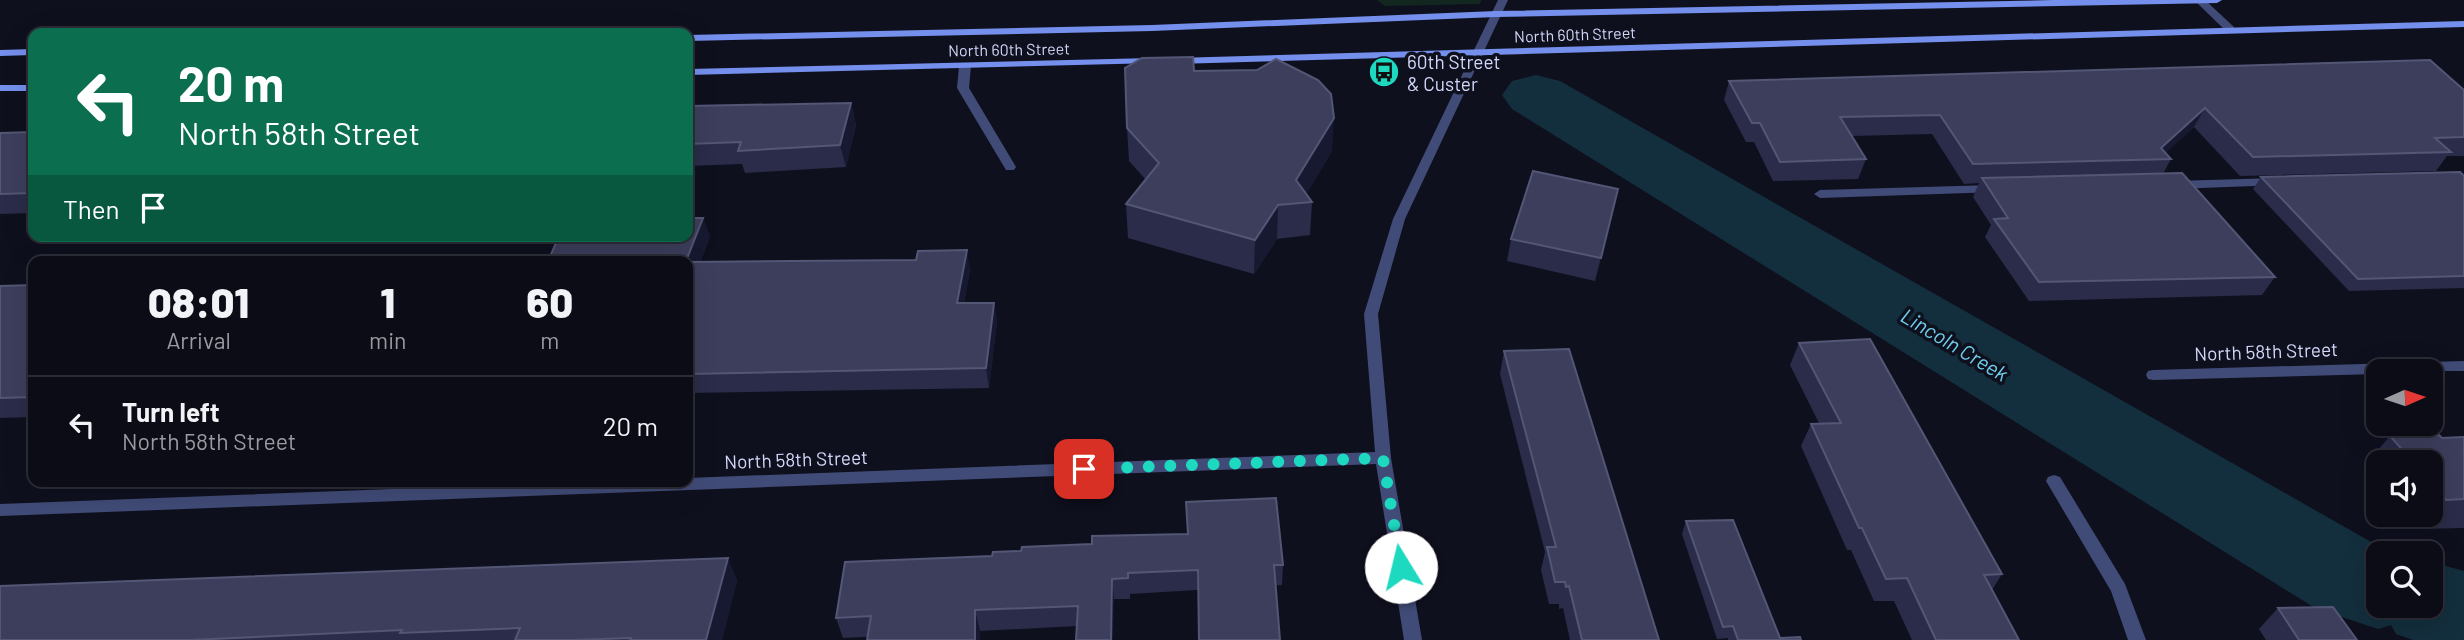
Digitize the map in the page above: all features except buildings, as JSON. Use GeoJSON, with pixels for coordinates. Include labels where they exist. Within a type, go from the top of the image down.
{"type":"FeatureCollection","features":[{"type":"Feature","properties":{"kind":"main road","name":"North 60th Street"},"geometry":{"type":"LineString","coordinates":[[693,38],[1152,28],[1496,15],[2217,0]]}},
{"type":"Feature","properties":{"kind":"main road","name":"North 60th Street"},"geometry":{"type":"LineString","coordinates":[[693,72],[1478,53],[2464,24]]}},
{"type":"Feature","properties":{"kind":"main road"},"geometry":{"type":"LineString","coordinates":[[0,53],[28,52]]}},
{"type":"Feature","properties":{"kind":"main road"},"geometry":{"type":"LineString","coordinates":[[0,88],[28,88]]}},
{"type":"Feature","properties":{"kind":"street"},"geometry":{"type":"LineString","coordinates":[[1413,640],[1383,458],[1371,314],[1399,219],[1503,0]]}},
{"type":"Feature","properties":{"kind":"street"},"geometry":{"type":"LineString","coordinates":[[2199,0],[2230,29]]}},
{"type":"Feature","properties":{"kind":"street"},"geometry":{"type":"LineString","coordinates":[[965,66],[963,88],[1010,167]]}},
{"type":"Feature","properties":{"kind":"street"},"geometry":{"type":"LineString","coordinates":[[2162,185],[2286,181]]}},
{"type":"Feature","properties":{"kind":"street"},"geometry":{"type":"LineString","coordinates":[[1820,194],[2012,189]]}},
{"type":"Feature","properties":{"kind":"street","name":"North 58th Street"},"geometry":{"type":"LineString","coordinates":[[2153,375],[2464,366]]}},
{"type":"Feature","properties":{"kind":"street","name":"North 58th Street"},"geometry":{"type":"LineString","coordinates":[[693,484],[1383,458]]}},
{"type":"Feature","properties":{"kind":"street"},"geometry":{"type":"LineString","coordinates":[[2054,481],[2119,589],[2137,640]]}},
{"type":"Feature","properties":{"kind":"street","name":"North 58th Street"},"geometry":{"type":"LineString","coordinates":[[0,510],[612,487]]}},
{"type":"Feature","properties":{"kind":"green space"},"geometry":{"type":"Polygon","coordinates":[[[1377,0],[1482,0],[1479,4],[1385,6],[1377,0]]]}},
{"type":"Feature","properties":{"kind":"waterway","name":"Lincoln Creek"},"geometry":{"type":"LineString","coordinates":[[1536,95],[2350,579],[2366,584]]}},
{"type":"Feature","properties":{"kind":"waterway","name":"Lincoln Creek"},"geometry":{"type":"LineString","coordinates":[[2443,608],[2464,614]]}},
{"type":"Feature","properties":{"kind":"place","name":"60th Street & Custer"},"geometry":{"type":"Point","coordinates":[1384,72]}},
{"type":"Feature","properties":{"kind":"route"},"geometry":{"type":"LineString","coordinates":[[1084,469],[1383,458],[1401,567]]}}]}
